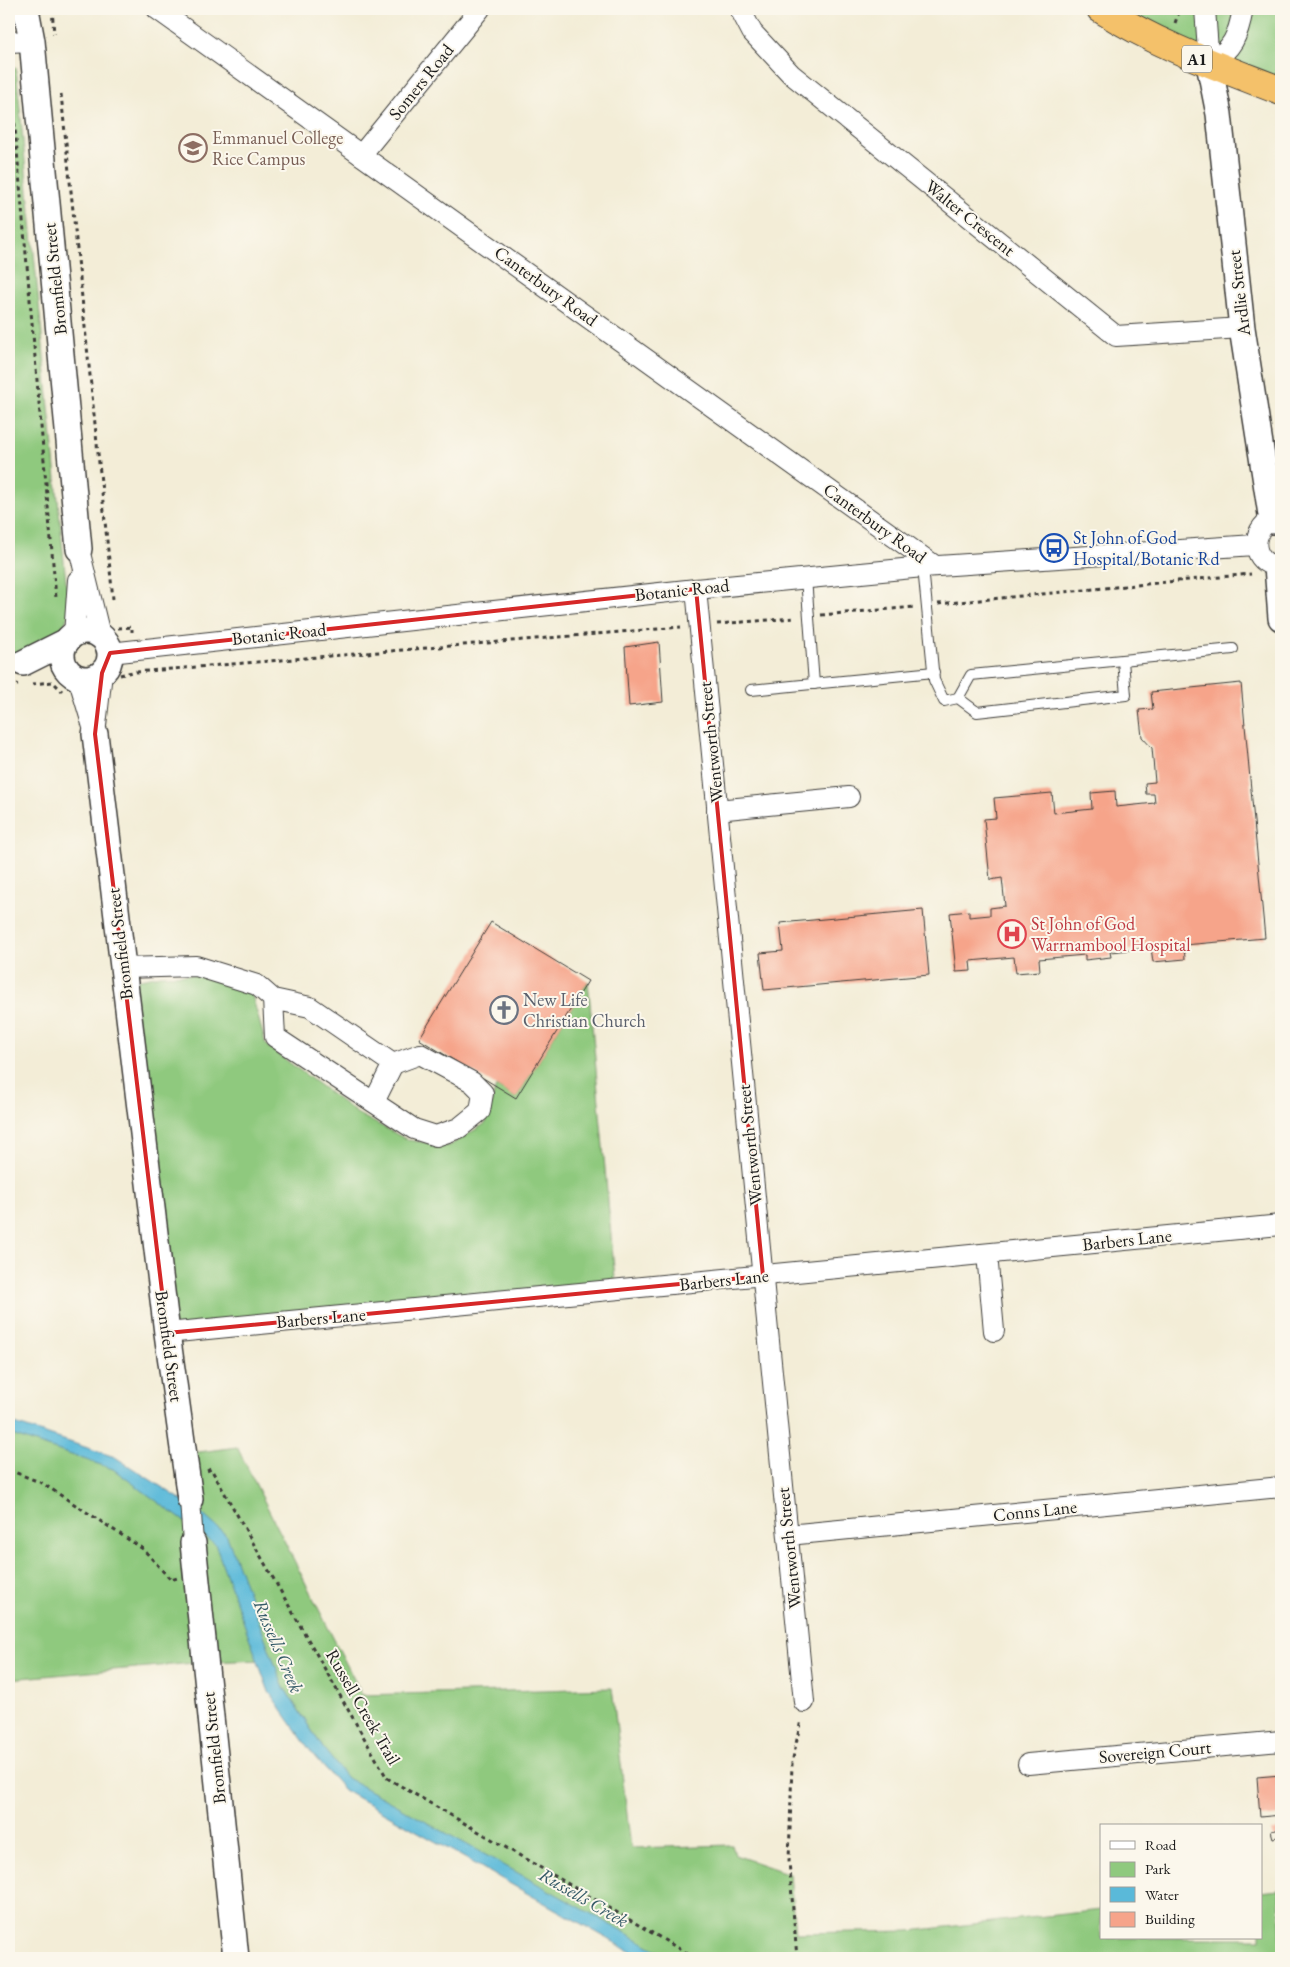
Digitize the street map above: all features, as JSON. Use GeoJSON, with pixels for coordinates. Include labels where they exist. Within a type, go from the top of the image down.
{"type":"FeatureCollection","features":[{"type":"Feature","properties":{"kind":"highway","name":"A1"},"geometry":{"type":"LineString","coordinates":[[1101,9],[1152,37],[1209,64],[1281,91]]}},
{"type":"Feature","properties":{"kind":"street","name":"Bromfield Street"},"geometry":{"type":"LineString","coordinates":[[26,9],[32,41],[91,661],[95,734],[166,1333],[190,1499],[196,1575],[236,1958]]}},
{"type":"Feature","properties":{"kind":"street","name":"Canterbury Road"},"geometry":{"type":"LineString","coordinates":[[157,9],[361,154],[929,566]]}},
{"type":"Feature","properties":{"kind":"street","name":"Somers Road"},"geometry":{"type":"LineString","coordinates":[[361,154],[480,9]]}},
{"type":"Feature","properties":{"kind":"street","name":"Walter Crescent"},"geometry":{"type":"LineString","coordinates":[[740,9],[752,32],[791,74],[1116,336],[1242,328]]}},
{"type":"Feature","properties":{"kind":"street"},"geometry":{"type":"LineString","coordinates":[[1205,9],[1209,64]]}},
{"type":"Feature","properties":{"kind":"street"},"geometry":{"type":"LineString","coordinates":[[1209,64],[1230,48],[1240,28],[1243,9]]}},
{"type":"Feature","properties":{"kind":"street","name":"Ardlie Street"},"geometry":{"type":"LineString","coordinates":[[1209,64],[1218,106],[1242,328],[1277,521]]}},
{"type":"Feature","properties":{"kind":"street"},"geometry":{"type":"LineString","coordinates":[[1277,521],[1260,530],[1255,544],[1260,557],[1270,565],[1279,566],[1281,618]]}},
{"type":"Feature","properties":{"kind":"street","name":"Botanic Road"},"geometry":{"type":"LineString","coordinates":[[16,664],[91,661],[696,589],[929,566],[1255,544]]}},
{"type":"Feature","properties":{"kind":"street","name":"Bromfield Street"},"geometry":{"type":"LineString","coordinates":[[70,638],[78,604],[79,549]]}},
{"type":"Feature","properties":{"kind":"street","name":"Wentworth Street"},"geometry":{"type":"LineString","coordinates":[[696,589],[804,1702]]}},
{"type":"Feature","properties":{"kind":"street"},"geometry":{"type":"LineString","coordinates":[[86,631],[91,661],[62,654],[70,638],[86,631]]}},
{"type":"Feature","properties":{"kind":"street","name":"Botanic Road"},"geometry":{"type":"LineString","coordinates":[[16,664],[70,638]]}},
{"type":"Feature","properties":{"kind":"street"},"geometry":{"type":"LineString","coordinates":[[717,810],[849,797]]}},
{"type":"Feature","properties":{"kind":"street"},"geometry":{"type":"LineString","coordinates":[[123,968],[196,966],[257,985],[273,1000],[310,1007],[393,1064]]}},
{"type":"Feature","properties":{"kind":"street"},"geometry":{"type":"LineString","coordinates":[[273,1000],[276,1037],[414,1129],[436,1136],[459,1128],[480,1111],[483,1093],[472,1082],[420,1054],[393,1064],[374,1102]]}},
{"type":"Feature","properties":{"kind":"street","name":"Barbers Lane"},"geometry":{"type":"LineString","coordinates":[[166,1333],[1281,1225]]}},
{"type":"Feature","properties":{"kind":"street"},"geometry":{"type":"LineString","coordinates":[[987,1254],[994,1331]]}},
{"type":"Feature","properties":{"kind":"street","name":"Conns Lane"},"geometry":{"type":"LineString","coordinates":[[788,1535],[1281,1488]]}},
{"type":"Feature","properties":{"kind":"street","name":"Sovereign Court"},"geometry":{"type":"LineString","coordinates":[[1028,1764],[1281,1740]]}},
{"type":"Feature","properties":{"kind":"lane"},"geometry":{"type":"LineString","coordinates":[[929,566],[934,680],[944,700],[958,698],[977,712],[1126,695],[1123,660]]}},
{"type":"Feature","properties":{"kind":"lane"},"geometry":{"type":"LineString","coordinates":[[806,578],[814,684]]}},
{"type":"Feature","properties":{"kind":"lane"},"geometry":{"type":"LineString","coordinates":[[958,698],[971,675],[1233,649]]}},
{"type":"Feature","properties":{"kind":"lane"},"geometry":{"type":"LineString","coordinates":[[751,690],[934,672]]}},
{"type":"Feature","properties":{"kind":"path"},"geometry":{"type":"LineString","coordinates":[[32,41],[52,9]]}},
{"type":"Feature","properties":{"kind":"path"},"geometry":{"type":"LineString","coordinates":[[9,54],[57,605]]}},
{"type":"Feature","properties":{"kind":"path"},"geometry":{"type":"LineString","coordinates":[[60,88],[113,599]]}},
{"type":"Feature","properties":{"kind":"path","name":"Russell Creek Trail"},"geometry":{"type":"LineString","coordinates":[[204,1472],[211,1469],[387,1778],[695,1958]]}},
{"type":"Feature","properties":{"kind":"path"},"geometry":{"type":"LineString","coordinates":[[9,1470],[42,1483],[143,1549],[171,1580],[196,1575]]}},
{"type":"Feature","properties":{"kind":"path"},"geometry":{"type":"LineString","coordinates":[[797,1958],[789,1861],[792,1763],[804,1702]]}},
{"type":"Feature","properties":{"kind":"highlighted area"},"geometry":{"type":"Polygon","coordinates":[[[696,589],[763,1276],[167,1333],[95,734],[102,673],[110,653],[696,589]]]}},
{"type":"Feature","properties":{"kind":"green space"},"geometry":{"type":"Polygon","coordinates":[[[1101,9],[1281,9],[1281,92],[1101,9]]]}},
{"type":"Feature","properties":{"kind":"green space"},"geometry":{"type":"Polygon","coordinates":[[[9,64],[16,68],[69,613],[58,633],[45,642],[30,649],[9,654],[9,64]]]}},
{"type":"Feature","properties":{"kind":"green space"},"geometry":{"type":"Polygon","coordinates":[[[210,974],[252,995],[266,1045],[358,1114],[408,1140],[449,1146],[486,1123],[496,1086],[516,1098],[588,981],[616,1290],[167,1333],[125,982],[160,975],[210,974]]]}},
{"type":"Feature","properties":{"kind":"green space"},"geometry":{"type":"Polygon","coordinates":[[[9,1430],[116,1466],[192,1528],[184,1454],[237,1447],[362,1695],[612,1688],[631,1848],[732,1845],[735,1855],[790,1874],[795,1933],[909,1931],[1100,1910],[1100,1940],[1262,1940],[1262,1892],[1279,1890],[1281,1958],[654,1958],[347,1785],[266,1660],[206,1662],[9,1679],[9,1430]]]}},
{"type":"Feature","properties":{"kind":"water"},"geometry":{"type":"Polygon","coordinates":[[[9,1422],[115,1457],[199,1511],[227,1536],[283,1686],[323,1748],[347,1778],[671,1958],[642,1958],[344,1790],[314,1756],[269,1692],[215,1544],[113,1469],[9,1434],[9,1422]]]}},
{"type":"Feature","properties":{"kind":"building"},"geometry":{"type":"Polygon","coordinates":[[[659,642],[663,702],[629,706],[625,647],[659,642]]]}},
{"type":"Feature","properties":{"kind":"building"},"geometry":{"type":"Polygon","coordinates":[[[1241,683],[1265,938],[1184,945],[1185,959],[1153,962],[1151,948],[1110,952],[1111,957],[1085,960],[1085,955],[1039,959],[1040,971],[1016,973],[1014,957],[970,961],[971,971],[956,972],[950,913],[969,911],[969,917],[990,915],[990,908],[1005,906],[1002,878],[990,880],[984,819],[996,818],[994,798],[1052,793],[1054,813],[1092,809],[1091,793],[1115,791],[1116,807],[1155,803],[1154,794],[1146,794],[1145,783],[1155,782],[1152,748],[1142,737],[1139,710],[1153,709],[1151,692],[1241,683]]]}},
{"type":"Feature","properties":{"kind":"building"},"geometry":{"type":"Polygon","coordinates":[[[923,910],[929,975],[764,990],[760,953],[783,951],[780,923],[923,910]]]}},
{"type":"Feature","properties":{"kind":"building","name":"New Life Christian Church"},"geometry":{"type":"Polygon","coordinates":[[[491,922],[588,981],[516,1098],[419,1039],[491,922]]]}},
{"type":"Feature","properties":{"kind":"building"},"geometry":{"type":"Polygon","coordinates":[[[1281,1775],[1281,1815],[1260,1817],[1257,1777],[1281,1775]]]}},
{"type":"Feature","properties":{"kind":"building"},"geometry":{"type":"Polygon","coordinates":[[[1281,1829],[1281,1836],[1273,1838],[1271,1831],[1281,1829]]]}},
{"type":"Feature","properties":{"kind":"place","name":"Emmanuel College Rice Campus"},"geometry":{"type":"Point","coordinates":[193,148]}},
{"type":"Feature","properties":{"kind":"place","name":"St John of God Hospital/Botanic Rd"},"geometry":{"type":"Point","coordinates":[1054,548]}},
{"type":"Feature","properties":{"kind":"place","name":"St John of God Warrnambool Hospital"},"geometry":{"type":"Point","coordinates":[1012,934]}},
{"type":"Feature","properties":{"kind":"place","name":"New Life Christian Church"},"geometry":{"type":"Point","coordinates":[504,1010]}},
{"type":"Feature","properties":{"kind":"water label","name":"Russells Creek"},"geometry":{"type":"Point","coordinates":[279,1646]}},
{"type":"Feature","properties":{"kind":"water label","name":"Russells Creek"},"geometry":{"type":"Point","coordinates":[584,1897]}}]}
